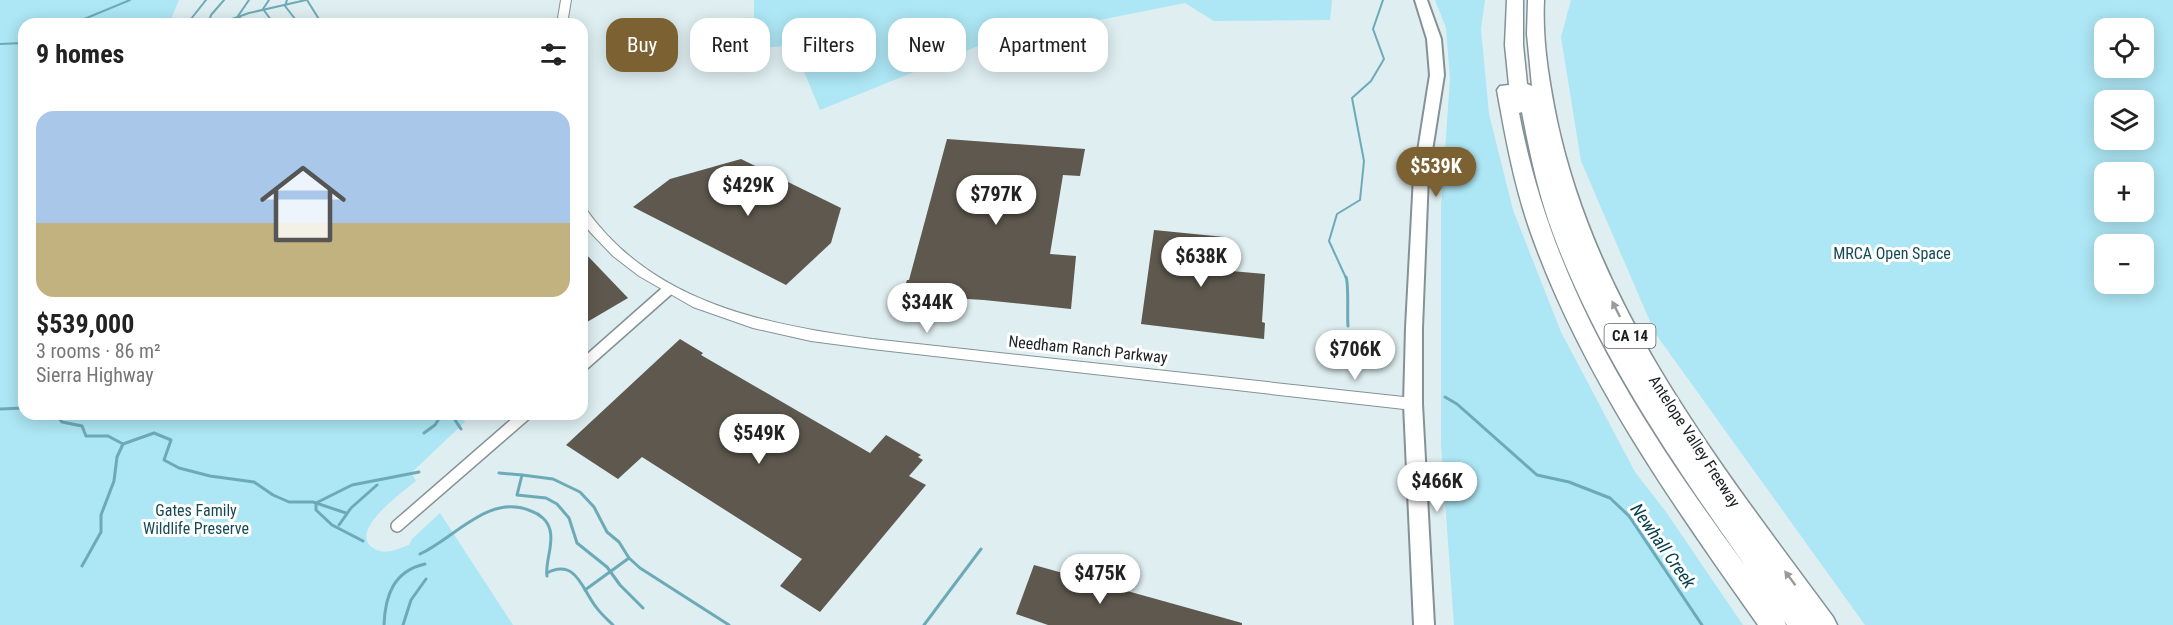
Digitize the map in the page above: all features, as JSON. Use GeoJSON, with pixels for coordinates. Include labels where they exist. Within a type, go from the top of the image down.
{"type":"FeatureCollection","features":[{"type":"Feature","properties":{"kind":"highway","name":"CA 14"},"geometry":{"type":"LineString","coordinates":[[1504,0],[1503,54],[1512,126],[1527,189],[1556,269],[1592,345],[1651,449],[1710,538],[1773,625]]}},
{"type":"Feature","properties":{"kind":"highway"},"geometry":{"type":"LineString","coordinates":[[1515,0],[1514,45],[1524,128],[1534,173],[1571,274],[1623,377],[1658,436],[1699,499],[1788,625]]}},
{"type":"Feature","properties":{"kind":"highway"},"geometry":{"type":"LineString","coordinates":[[1524,0],[1522,32],[1525,69],[1538,154],[1561,228],[1592,300],[1668,434],[1802,625]]}},
{"type":"Feature","properties":{"kind":"highway","name":"Antelope Valley Freeway"},"geometry":{"type":"LineString","coordinates":[[1536,0],[1534,16],[1548,128],[1569,199],[1596,268],[1627,331],[1689,437],[1824,625]]}},
{"type":"Feature","properties":{"kind":"main road"},"geometry":{"type":"LineString","coordinates":[[1421,0],[1434,39],[1437,75],[1421,176],[1418,215],[1413,404],[1424,625]]}},
{"type":"Feature","properties":{"kind":"street"},"geometry":{"type":"LineString","coordinates":[[563,18],[566,0]]}},
{"type":"Feature","properties":{"kind":"street","name":"Needham Ranch Parkway"},"geometry":{"type":"LineString","coordinates":[[588,220],[605,241],[629,262],[668,290],[722,315],[816,337],[1413,404]]}},
{"type":"Feature","properties":{"kind":"street"},"geometry":{"type":"LineString","coordinates":[[588,361],[668,290]]}},
{"type":"Feature","properties":{"kind":"street"},"geometry":{"type":"LineString","coordinates":[[397,525],[519,420]]}},
{"type":"Feature","properties":{"kind":"green space","name":"Gates Family Wildlife Preserve"},"geometry":{"type":"Polygon","coordinates":[[[0,0],[179,0],[172,18],[18,18],[18,420],[464,420],[465,422],[411,473],[416,481],[380,512],[367,532],[367,541],[373,548],[382,551],[391,551],[409,545],[412,539],[440,513],[513,625],[0,625],[0,0]]]}},
{"type":"Feature","properties":{"kind":"green space"},"geometry":{"type":"Polygon","coordinates":[[[754,0],[1332,0],[1330,20],[1214,21],[1185,3],[1108,18],[978,18],[978,46],[966,51],[966,18],[888,18],[888,72],[914,72],[820,110],[804,72],[876,72],[876,18],[782,18],[782,46],[770,47],[770,18],[754,18],[754,0]]]}},
{"type":"Feature","properties":{"kind":"green space"},"geometry":{"type":"Polygon","coordinates":[[[1435,0],[1485,0],[1481,29],[1489,114],[1513,210],[1561,332],[1635,472],[1666,512],[1743,625],[1454,625],[1441,444],[1441,208],[1450,79],[1446,28],[1435,0]]]}},
{"type":"Feature","properties":{"kind":"green space","name":"MRCA Open Space"},"geometry":{"type":"Polygon","coordinates":[[[1571,0],[2173,0],[2173,625],[1865,625],[1655,333],[1581,161],[1561,37],[1571,0]]]}},
{"type":"Feature","properties":{"kind":"building"},"geometry":{"type":"Polygon","coordinates":[[[947,139],[1085,149],[1080,176],[1063,175],[1050,254],[1076,256],[1071,309],[902,295],[907,280],[909,280],[947,139]]]}},
{"type":"Feature","properties":{"kind":"building"},"geometry":{"type":"Polygon","coordinates":[[[741,159],[841,208],[831,243],[786,285],[633,207],[670,179],[741,159]]]}},
{"type":"Feature","properties":{"kind":"building"},"geometry":{"type":"Polygon","coordinates":[[[1154,230],[1224,237],[1220,270],[1265,274],[1262,322],[1265,323],[1264,339],[1141,324],[1154,230]]]}},
{"type":"Feature","properties":{"kind":"building"},"geometry":{"type":"Polygon","coordinates":[[[588,256],[628,298],[588,321],[588,256]]]}},
{"type":"Feature","properties":{"kind":"building"},"geometry":{"type":"Polygon","coordinates":[[[680,339],[703,353],[701,355],[870,453],[886,435],[921,455],[918,457],[923,460],[909,476],[926,485],[820,612],[780,586],[802,559],[642,457],[618,479],[566,445],[680,339]]]}},
{"type":"Feature","properties":{"kind":"building"},"geometry":{"type":"Polygon","coordinates":[[[1034,565],[1242,623],[1242,625],[1048,625],[1016,614],[1034,565]]]}},
{"type":"Feature","properties":{"kind":"waterway"},"geometry":{"type":"LineString","coordinates":[[86,18],[130,0]]}},
{"type":"Feature","properties":{"kind":"waterway"},"geometry":{"type":"LineString","coordinates":[[192,18],[206,0]]}},
{"type":"Feature","properties":{"kind":"waterway"},"geometry":{"type":"LineString","coordinates":[[210,18],[224,0]]}},
{"type":"Feature","properties":{"kind":"waterway"},"geometry":{"type":"LineString","coordinates":[[239,17],[249,0]]}},
{"type":"Feature","properties":{"kind":"waterway"},"geometry":{"type":"LineString","coordinates":[[264,10],[269,0]]}},
{"type":"Feature","properties":{"kind":"waterway"},"geometry":{"type":"LineString","coordinates":[[285,5],[287,0]]}},
{"type":"Feature","properties":{"kind":"waterway"},"geometry":{"type":"LineString","coordinates":[[285,5],[306,0]]}},
{"type":"Feature","properties":{"kind":"waterway"},"geometry":{"type":"LineString","coordinates":[[307,0],[318,18]]}},
{"type":"Feature","properties":{"kind":"waterway","name":"Newhall Creek"},"geometry":{"type":"LineString","coordinates":[[1346,278],[1329,241],[1337,214],[1360,200],[1364,161],[1352,98],[1371,81],[1384,59],[1373,29],[1383,0]]}},
{"type":"Feature","properties":{"kind":"waterway"},"geometry":{"type":"LineString","coordinates":[[264,10],[285,5]]}},
{"type":"Feature","properties":{"kind":"waterway"},"geometry":{"type":"LineString","coordinates":[[285,5],[294,18]]}},
{"type":"Feature","properties":{"kind":"waterway"},"geometry":{"type":"LineString","coordinates":[[239,17],[264,10]]}},
{"type":"Feature","properties":{"kind":"waterway"},"geometry":{"type":"LineString","coordinates":[[264,10],[270,18]]}},
{"type":"Feature","properties":{"kind":"waterway"},"geometry":{"type":"LineString","coordinates":[[0,44],[18,43]]}},
{"type":"Feature","properties":{"kind":"waterway","name":"Newhall Creek"},"geometry":{"type":"LineString","coordinates":[[1346,277],[1348,326]]}},
{"type":"Feature","properties":{"kind":"waterway","name":"Newhall Creek"},"geometry":{"type":"LineString","coordinates":[[1445,397],[1457,404],[1537,475],[1569,482],[1610,498],[1629,516],[1702,625]]}},
{"type":"Feature","properties":{"kind":"waterway"},"geometry":{"type":"LineString","coordinates":[[0,409],[18,408]]}},
{"type":"Feature","properties":{"kind":"waterway"},"geometry":{"type":"LineString","coordinates":[[60,420],[82,426],[86,436],[108,436],[123,444]]}},
{"type":"Feature","properties":{"kind":"waterway"},"geometry":{"type":"LineString","coordinates":[[424,433],[438,420]]}},
{"type":"Feature","properties":{"kind":"waterway"},"geometry":{"type":"LineString","coordinates":[[455,420],[461,429]]}},
{"type":"Feature","properties":{"kind":"waterway"},"geometry":{"type":"LineString","coordinates":[[123,444],[154,433],[171,440],[164,460],[179,468],[210,476],[254,482],[273,495],[289,502],[316,503]]}},
{"type":"Feature","properties":{"kind":"waterway"},"geometry":{"type":"LineString","coordinates":[[82,566],[101,532],[101,515],[114,481],[117,457],[123,444]]}},
{"type":"Feature","properties":{"kind":"waterway"},"geometry":{"type":"LineString","coordinates":[[316,503],[352,485],[419,472]]}},
{"type":"Feature","properties":{"kind":"waterway"},"geometry":{"type":"LineString","coordinates":[[499,473],[522,475]]}},
{"type":"Feature","properties":{"kind":"waterway"},"geometry":{"type":"LineString","coordinates":[[522,475],[553,479],[580,492],[594,507],[607,532],[619,542],[629,558]]}},
{"type":"Feature","properties":{"kind":"waterway"},"geometry":{"type":"LineString","coordinates":[[522,475],[517,495],[546,498],[557,504],[569,518],[577,543],[610,572]]}},
{"type":"Feature","properties":{"kind":"waterway"},"geometry":{"type":"LineString","coordinates":[[339,525],[351,508],[377,485]]}},
{"type":"Feature","properties":{"kind":"waterway"},"geometry":{"type":"LineString","coordinates":[[316,503],[346,513]]}},
{"type":"Feature","properties":{"kind":"waterway"},"geometry":{"type":"LineString","coordinates":[[316,503],[316,510],[332,525],[363,541]]}},
{"type":"Feature","properties":{"kind":"waterway"},"geometry":{"type":"LineString","coordinates":[[420,554],[487,512],[516,507],[537,514],[549,527],[551,541],[547,573]]}},
{"type":"Feature","properties":{"kind":"waterway"},"geometry":{"type":"LineString","coordinates":[[924,625],[981,549]]}},
{"type":"Feature","properties":{"kind":"waterway"},"geometry":{"type":"LineString","coordinates":[[610,572],[629,558]]}},
{"type":"Feature","properties":{"kind":"waterway"},"geometry":{"type":"LineString","coordinates":[[629,558],[640,568],[729,625]]}},
{"type":"Feature","properties":{"kind":"waterway"},"geometry":{"type":"LineString","coordinates":[[384,625],[386,604],[393,586],[406,572],[425,564]]}},
{"type":"Feature","properties":{"kind":"waterway"},"geometry":{"type":"LineString","coordinates":[[547,573],[557,569],[572,572],[585,590]]}},
{"type":"Feature","properties":{"kind":"waterway"},"geometry":{"type":"LineString","coordinates":[[585,590],[610,572]]}},
{"type":"Feature","properties":{"kind":"waterway"},"geometry":{"type":"LineString","coordinates":[[610,572],[643,608]]}},
{"type":"Feature","properties":{"kind":"waterway"},"geometry":{"type":"LineString","coordinates":[[403,625],[411,600],[426,579]]}},
{"type":"Feature","properties":{"kind":"waterway"},"geometry":{"type":"LineString","coordinates":[[585,590],[598,610],[613,625]]}}]}
